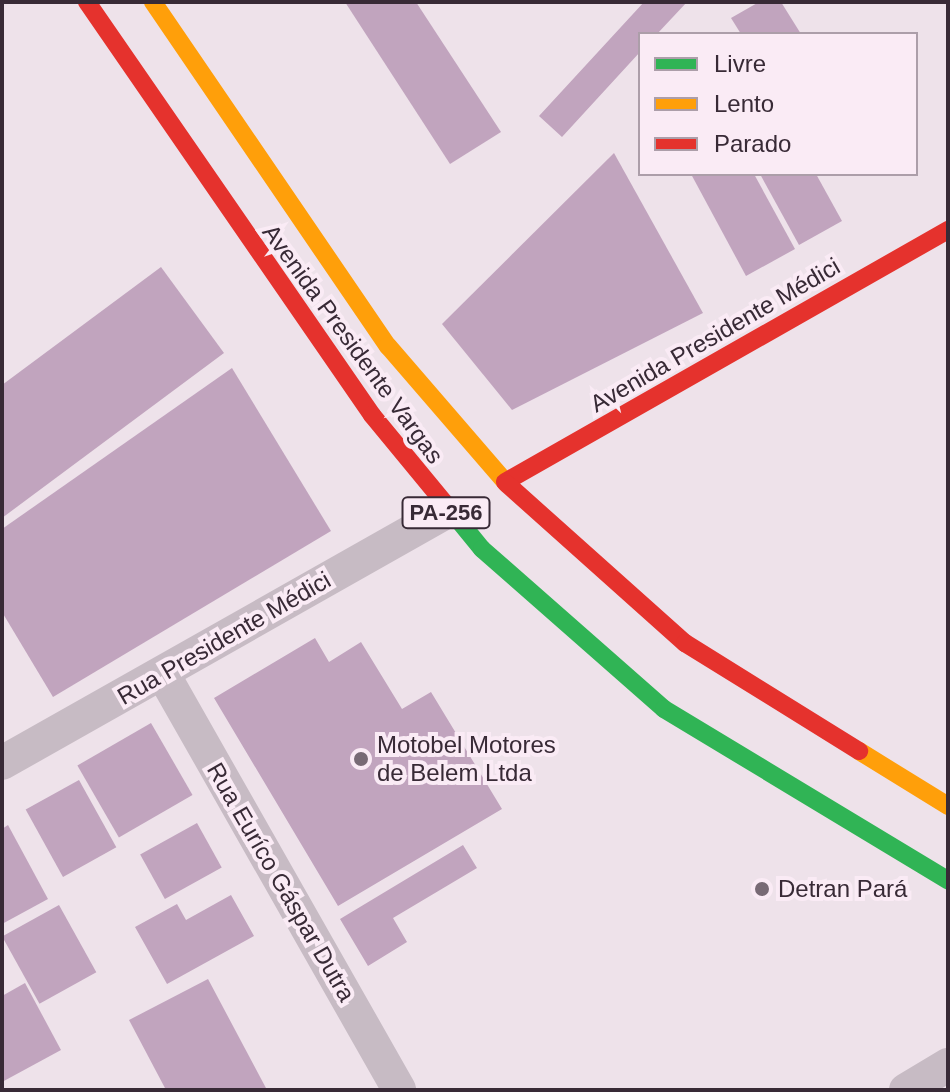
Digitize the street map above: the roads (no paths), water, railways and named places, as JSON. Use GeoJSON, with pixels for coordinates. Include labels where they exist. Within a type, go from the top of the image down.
{"type":"FeatureCollection","features":[{"type":"Feature","properties":{"kind":"main road","name":"Avenida Presidente Vargas"},"geometry":{"type":"LineString","coordinates":[[87,2],[291,304],[446,512],[548,611],[664,709],[948,880]]}},
{"type":"Feature","properties":{"kind":"main road","name":"Avenida Presidente Vargas"},"geometry":{"type":"LineString","coordinates":[[153,2],[388,346],[505,482],[685,643],[948,806]]}},
{"type":"Feature","properties":{"kind":"main road","name":"Avenida Presidente Médici"},"geometry":{"type":"LineString","coordinates":[[505,482],[948,230]]}},
{"type":"Feature","properties":{"kind":"street","name":"Rua Presidente Médici"},"geometry":{"type":"LineString","coordinates":[[2,763],[446,512]]}},
{"type":"Feature","properties":{"kind":"street","name":"Rua Euríco Gáspar Dutra"},"geometry":{"type":"LineString","coordinates":[[163,674],[399,1090]]}},
{"type":"Feature","properties":{"kind":"street"},"geometry":{"type":"LineString","coordinates":[[906,1090],[948,1065]]}},
{"type":"Feature","properties":{"kind":"place","name":"Motobel Motores de Belem Ltda"},"geometry":{"type":"Point","coordinates":[361,759]}},
{"type":"Feature","properties":{"kind":"place","name":"Detran Pará"},"geometry":{"type":"Point","coordinates":[762,889]}}]}
